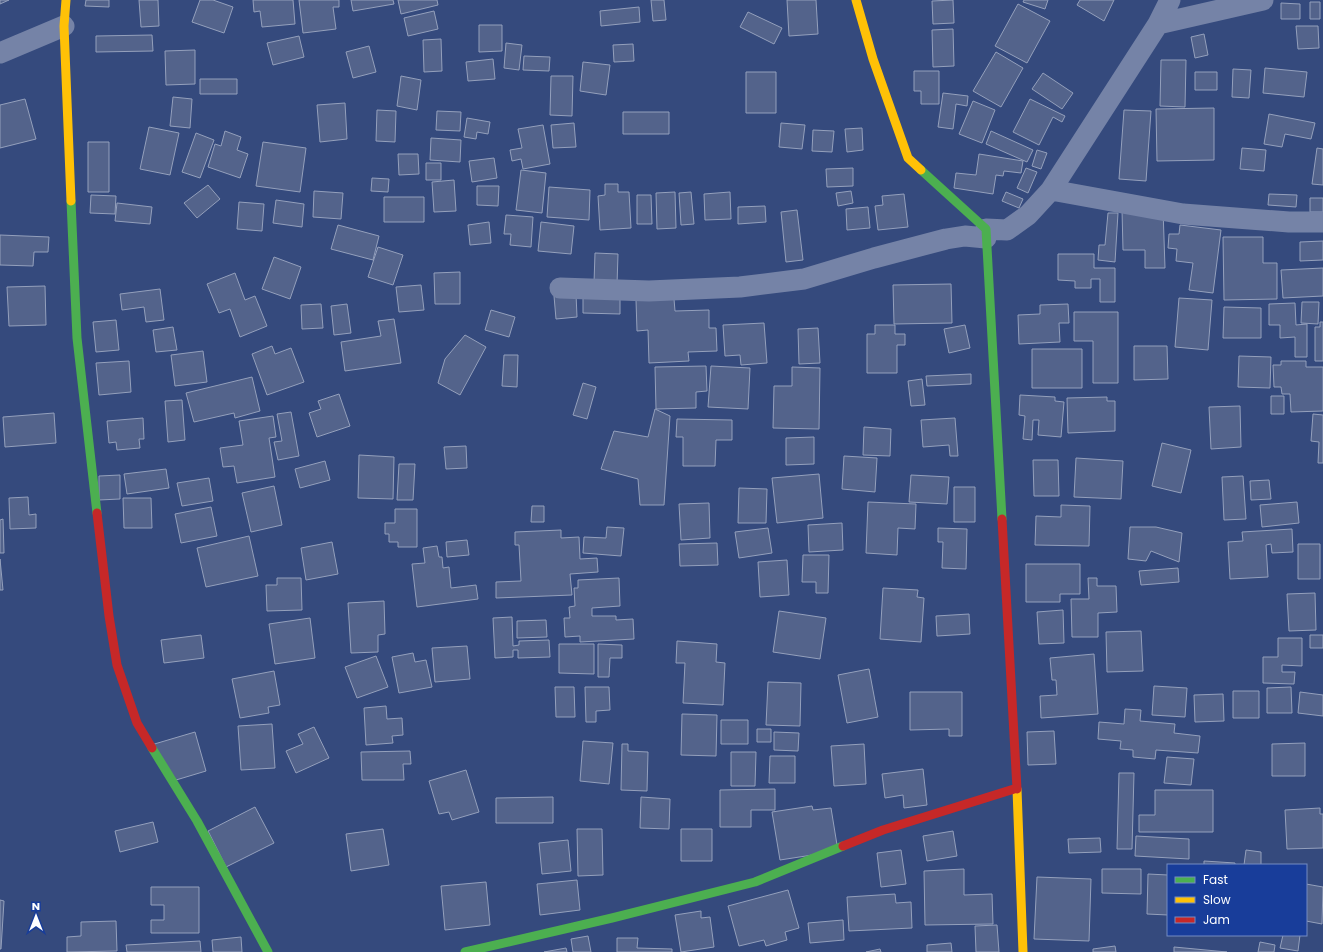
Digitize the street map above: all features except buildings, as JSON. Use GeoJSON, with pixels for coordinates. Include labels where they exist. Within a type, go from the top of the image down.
{"type":"FeatureCollection","features":[{"type":"Feature","properties":{"kind":"street"},"geometry":{"type":"LineString","coordinates":[[66,0],[64,26],[77,338],[109,616],[117,664],[137,723],[197,821],[268,952]]}},
{"type":"Feature","properties":{"kind":"street"},"geometry":{"type":"LineString","coordinates":[[856,0],[873,60],[908,158],[986,233],[1017,788],[1024,952]]}},
{"type":"Feature","properties":{"kind":"street"},"geometry":{"type":"LineString","coordinates":[[560,288],[649,292],[740,287],[804,278],[946,239],[1007,230],[1028,216],[1051,190],[1158,24],[1170,0]]}},
{"type":"Feature","properties":{"kind":"street"},"geometry":{"type":"LineString","coordinates":[[1158,24],[1263,0]]}},
{"type":"Feature","properties":{"kind":"street"},"geometry":{"type":"LineString","coordinates":[[0,52],[64,26]]}},
{"type":"Feature","properties":{"kind":"street"},"geometry":{"type":"LineString","coordinates":[[1051,190],[1183,214],[1289,222],[1323,222]]}},
{"type":"Feature","properties":{"kind":"street"},"geometry":{"type":"LineString","coordinates":[[465,952],[612,918],[755,882],[883,830],[1017,788]]}},
{"type":"Feature","properties":{"kind":"traffic: fast"},"geometry":{"type":"LineString","coordinates":[[921,170],[986,229],[1002,519]]}},
{"type":"Feature","properties":{"kind":"traffic: fast"},"geometry":{"type":"LineString","coordinates":[[71,201],[77,338],[97,513]]}},
{"type":"Feature","properties":{"kind":"traffic: fast"},"geometry":{"type":"LineString","coordinates":[[152,748],[197,821],[268,952]]}},
{"type":"Feature","properties":{"kind":"traffic: fast"},"geometry":{"type":"LineString","coordinates":[[465,952],[612,918],[755,882],[843,846]]}},
{"type":"Feature","properties":{"kind":"traffic: slow"},"geometry":{"type":"LineString","coordinates":[[66,0],[64,26],[71,201]]}},
{"type":"Feature","properties":{"kind":"traffic: slow"},"geometry":{"type":"LineString","coordinates":[[856,0],[873,59],[908,158],[921,170]]}},
{"type":"Feature","properties":{"kind":"traffic: slow"},"geometry":{"type":"LineString","coordinates":[[1017,789],[1023,952]]}},
{"type":"Feature","properties":{"kind":"traffic: jam"},"geometry":{"type":"LineString","coordinates":[[97,513],[109,616],[117,665],[137,723],[152,748]]}},
{"type":"Feature","properties":{"kind":"traffic: jam"},"geometry":{"type":"LineString","coordinates":[[1002,519],[1017,789]]}},
{"type":"Feature","properties":{"kind":"traffic: jam"},"geometry":{"type":"LineString","coordinates":[[843,846],[883,830],[1017,788]]}}]}
